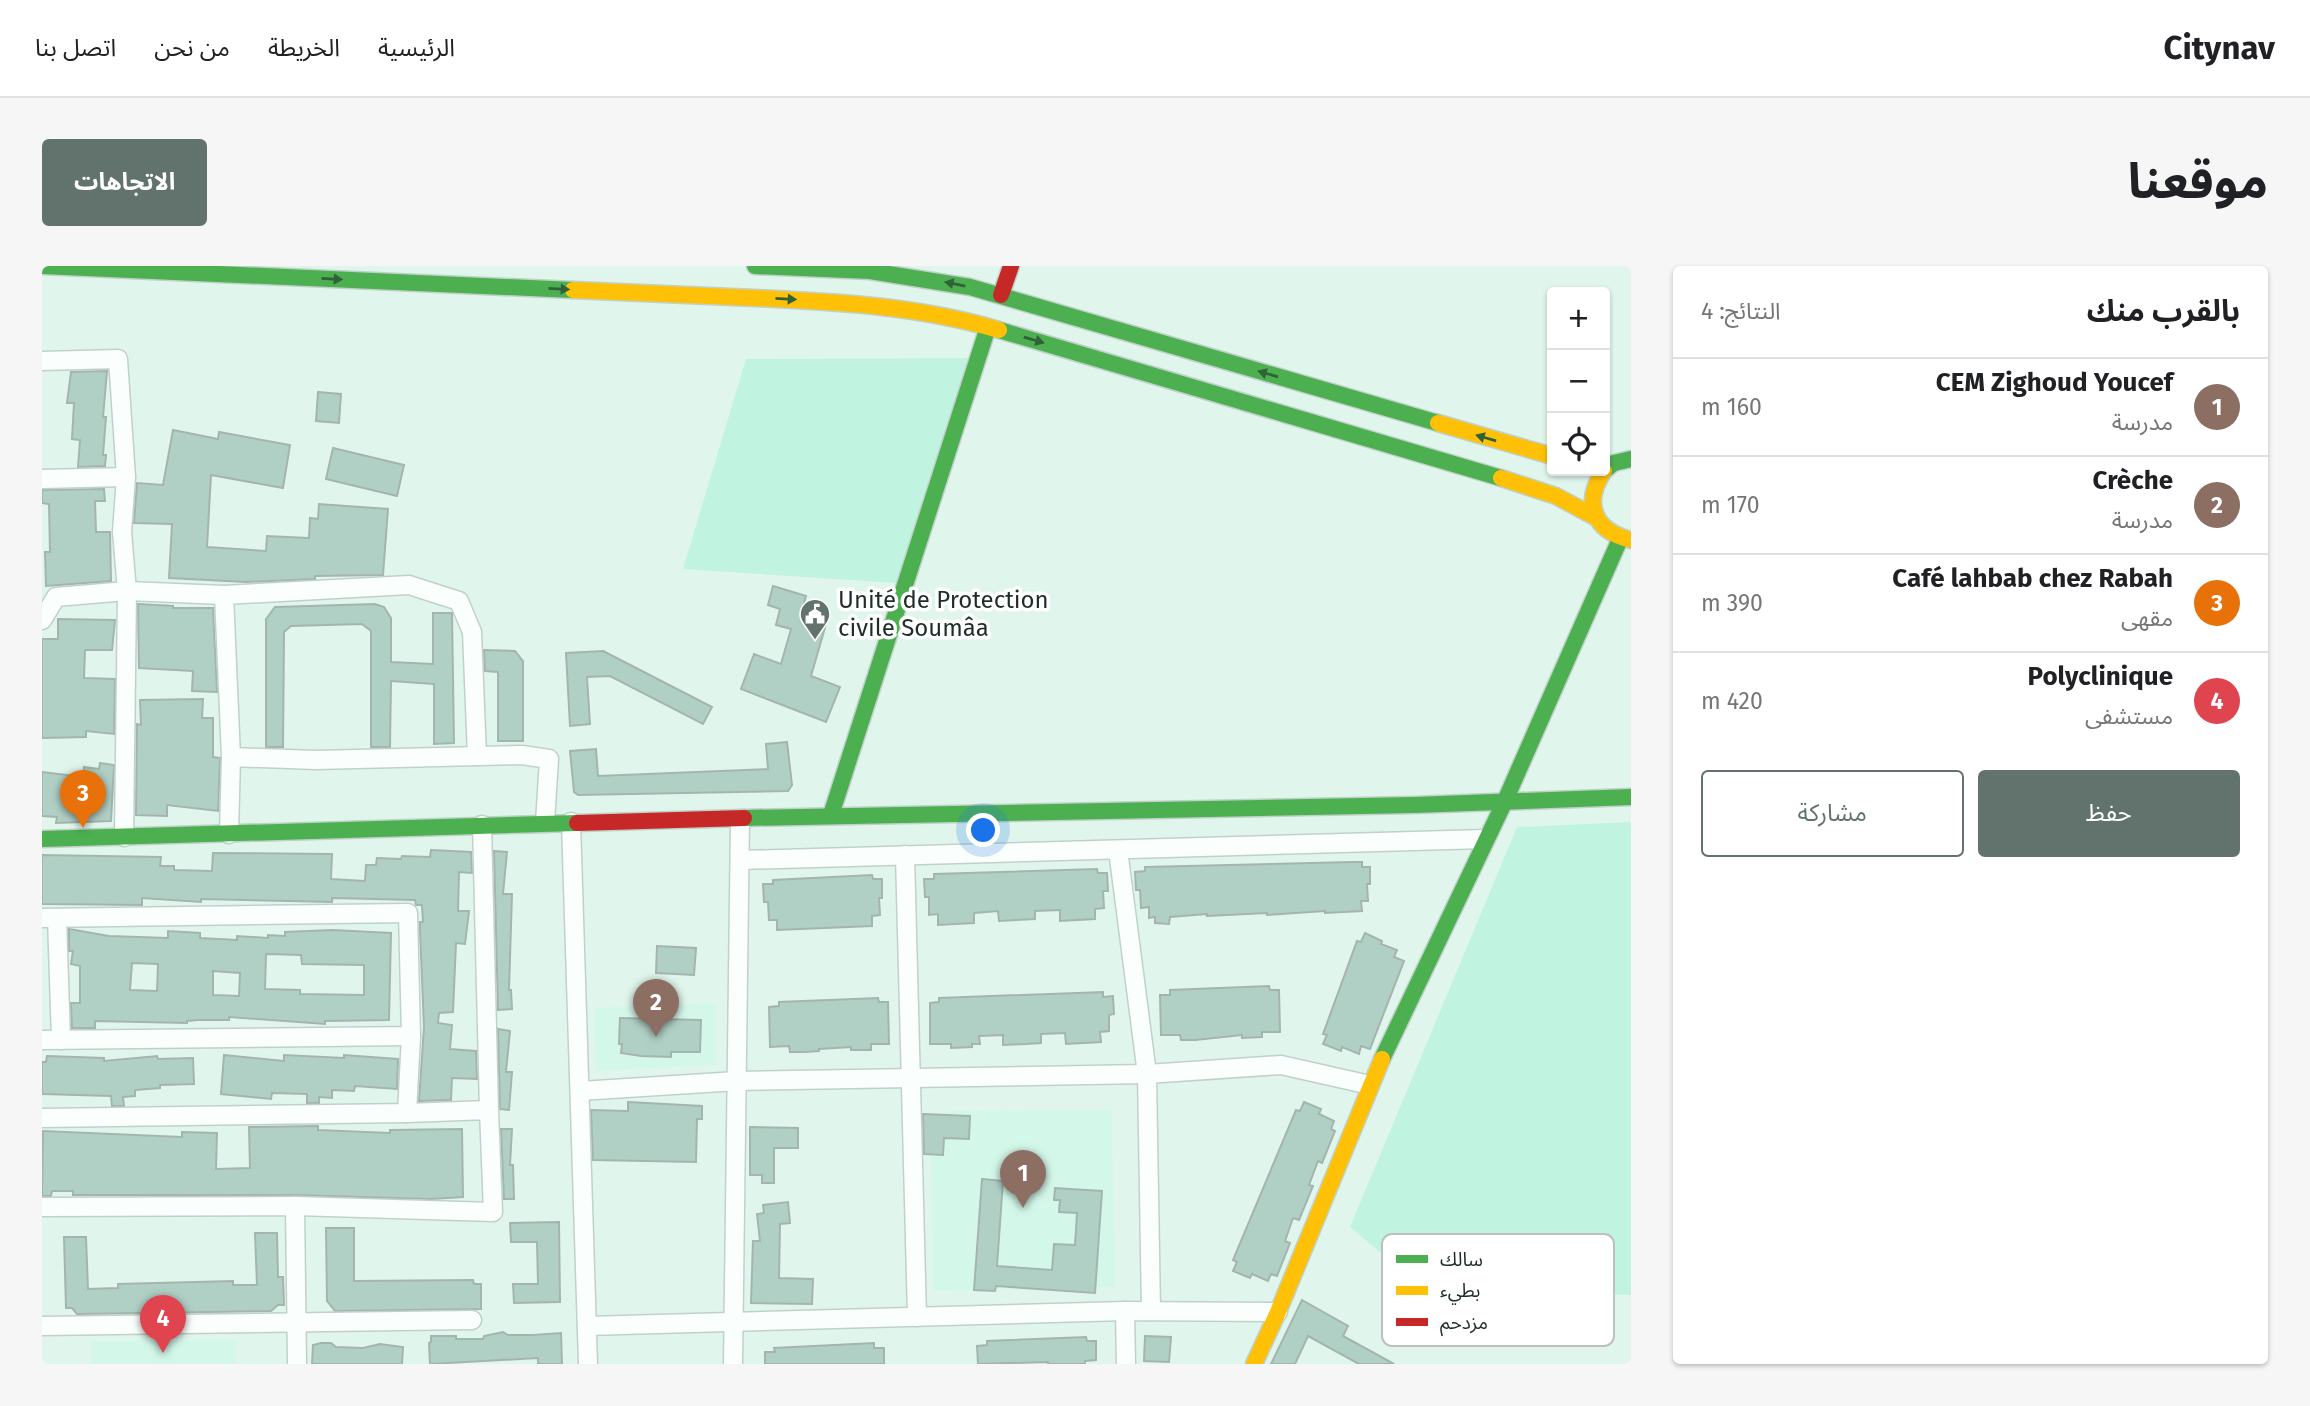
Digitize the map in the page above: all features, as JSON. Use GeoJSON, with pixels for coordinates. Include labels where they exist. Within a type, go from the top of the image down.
{"type":"FeatureCollection","features":[{"type":"Feature","properties":{"kind":"main road"},"geometry":{"type":"LineString","coordinates":[[43,266],[823,301],[925,312],[988,327],[1523,484],[1556,496],[1595,517]]}},
{"type":"Feature","properties":{"kind":"main road"},"geometry":{"type":"LineString","coordinates":[[755,266],[904,275],[1001,295],[1547,455]]}},
{"type":"Feature","properties":{"kind":"main road"},"geometry":{"type":"LineString","coordinates":[[1001,295],[1011,266]]}},
{"type":"Feature","properties":{"kind":"main road"},"geometry":{"type":"LineString","coordinates":[[831,815],[988,327]]}},
{"type":"Feature","properties":{"kind":"main road"},"geometry":{"type":"LineString","coordinates":[[1610,466],[1631,459]]}},
{"type":"Feature","properties":{"kind":"main road"},"geometry":{"type":"LineString","coordinates":[[1254,1364],[1370,1084],[1505,801],[1625,540],[1601,526],[1595,517],[1591,496],[1601,476]]}},
{"type":"Feature","properties":{"kind":"main road"},"geometry":{"type":"LineString","coordinates":[[42,839],[831,815],[1415,805],[1631,797]]}},
{"type":"Feature","properties":{"kind":"street"},"geometry":{"type":"LineString","coordinates":[[42,361],[118,359],[126,477],[122,532],[127,591],[124,837]]}},
{"type":"Feature","properties":{"kind":"street"},"geometry":{"type":"LineString","coordinates":[[42,479],[126,477]]}},
{"type":"Feature","properties":{"kind":"street"},"geometry":{"type":"LineString","coordinates":[[42,620],[56,597],[127,591],[224,595],[409,585],[459,601],[472,632],[477,756]]}},
{"type":"Feature","properties":{"kind":"street"},"geometry":{"type":"LineString","coordinates":[[224,595],[231,757],[229,834]]}},
{"type":"Feature","properties":{"kind":"street"},"geometry":{"type":"LineString","coordinates":[[231,757],[316,760],[522,755],[549,759],[545,823]]}},
{"type":"Feature","properties":{"kind":"street"},"geometry":{"type":"LineString","coordinates":[[733,1364],[740,819]]}},
{"type":"Feature","properties":{"kind":"street"},"geometry":{"type":"LineString","coordinates":[[571,822],[588,1364]]}},
{"type":"Feature","properties":{"kind":"street"},"geometry":{"type":"LineString","coordinates":[[42,1207],[295,1206],[493,1212],[482,825]]}},
{"type":"Feature","properties":{"kind":"street"},"geometry":{"type":"LineString","coordinates":[[740,860],[1485,839]]}},
{"type":"Feature","properties":{"kind":"street"},"geometry":{"type":"LineString","coordinates":[[1118,850],[1147,1074],[1151,1311]]}},
{"type":"Feature","properties":{"kind":"street"},"geometry":{"type":"LineString","coordinates":[[905,855],[916,1317]]}},
{"type":"Feature","properties":{"kind":"street"},"geometry":{"type":"LineString","coordinates":[[61,1040],[50,918],[408,913],[411,1036],[407,1112]]}},
{"type":"Feature","properties":{"kind":"street"},"geometry":{"type":"LineString","coordinates":[[42,1040],[411,1036]]}},
{"type":"Feature","properties":{"kind":"street"},"geometry":{"type":"LineString","coordinates":[[580,1091],[737,1082],[1147,1074],[1281,1065],[1370,1084]]}},
{"type":"Feature","properties":{"kind":"street"},"geometry":{"type":"LineString","coordinates":[[42,1118],[489,1110]]}},
{"type":"Feature","properties":{"kind":"street"},"geometry":{"type":"LineString","coordinates":[[295,1206],[297,1364]]}},
{"type":"Feature","properties":{"kind":"street"},"geometry":{"type":"LineString","coordinates":[[587,1326],[1125,1311],[1278,1311]]}},
{"type":"Feature","properties":{"kind":"street"},"geometry":{"type":"LineString","coordinates":[[1125,1311],[1126,1364]]}},
{"type":"Feature","properties":{"kind":"street"},"geometry":{"type":"LineString","coordinates":[[42,1326],[472,1320]]}},
{"type":"Feature","properties":{"kind":"shaded area"},"geometry":{"type":"Polygon","coordinates":[[[971,358],[896,583],[683,569],[746,359],[971,358]]]}},
{"type":"Feature","properties":{"kind":"shaded area"},"geometry":{"type":"Polygon","coordinates":[[[1631,822],[1631,1295],[1614,1294],[1614,1234],[1382,1234],[1382,1254],[1350,1227],[1517,827],[1631,822]]]}},
{"type":"Feature","properties":{"kind":"shaded area"},"geometry":{"type":"Polygon","coordinates":[[[716,1003],[716,1065],[596,1071],[594,1008],[716,1003]]]}},
{"type":"Feature","properties":{"kind":"shaded area"},"geometry":{"type":"Polygon","coordinates":[[[1112,1110],[1115,1287],[934,1291],[930,1128],[948,1111],[1112,1110]]]}},
{"type":"Feature","properties":{"kind":"shaded area"},"geometry":{"type":"Polygon","coordinates":[[[236,1340],[236,1364],[91,1364],[91,1341],[236,1340]]]}},
{"type":"Feature","properties":{"kind":"building"},"geometry":{"type":"Polygon","coordinates":[[[107,371],[103,417],[106,417],[103,455],[106,455],[105,466],[78,467],[80,440],[72,439],[74,403],[67,403],[71,372],[107,371]]]}},
{"type":"Feature","properties":{"kind":"building"},"geometry":{"type":"Polygon","coordinates":[[[318,392],[341,394],[339,423],[316,421],[318,392]]]}},
{"type":"Feature","properties":{"kind":"building"},"geometry":{"type":"Polygon","coordinates":[[[173,430],[218,439],[219,432],[290,445],[283,488],[211,475],[207,547],[266,551],[267,536],[309,538],[310,518],[318,519],[319,504],[388,509],[383,575],[315,576],[315,579],[246,582],[169,578],[172,524],[134,523],[137,483],[163,485],[173,430]]]}},
{"type":"Feature","properties":{"kind":"building"},"geometry":{"type":"Polygon","coordinates":[[[333,448],[404,465],[397,496],[326,479],[333,448]]]}},
{"type":"Feature","properties":{"kind":"building"},"geometry":{"type":"Polygon","coordinates":[[[104,489],[105,501],[95,501],[96,532],[110,532],[111,581],[46,586],[45,552],[50,552],[49,504],[42,503],[42,490],[104,489]]]}},
{"type":"Feature","properties":{"kind":"building"},"geometry":{"type":"Polygon","coordinates":[[[773,586],[806,596],[803,607],[829,614],[811,676],[840,687],[826,722],[741,689],[754,654],[781,664],[791,629],[776,625],[780,609],[768,605],[773,586]]]}},
{"type":"Feature","properties":{"kind":"building"},"geometry":{"type":"Polygon","coordinates":[[[138,604],[173,608],[213,608],[217,692],[192,691],[193,671],[139,668],[138,604]]]}},
{"type":"Feature","properties":{"kind":"building"},"geometry":{"type":"Polygon","coordinates":[[[375,604],[384,607],[391,618],[391,662],[433,664],[433,613],[452,613],[454,743],[434,744],[434,684],[391,681],[390,747],[371,747],[371,631],[362,624],[291,626],[284,632],[283,747],[266,747],[266,619],[275,607],[375,604]]]}},
{"type":"Feature","properties":{"kind":"building"},"geometry":{"type":"Polygon","coordinates":[[[58,619],[115,620],[112,650],[85,650],[84,678],[115,679],[114,734],[86,731],[86,737],[42,738],[42,639],[58,639],[58,619]]]}},
{"type":"Feature","properties":{"kind":"building"},"geometry":{"type":"Polygon","coordinates":[[[484,650],[515,651],[523,661],[523,741],[498,741],[498,672],[485,671],[484,650]]]}},
{"type":"Feature","properties":{"kind":"building"},"geometry":{"type":"Polygon","coordinates":[[[603,651],[712,707],[703,724],[610,676],[587,677],[590,724],[570,726],[566,653],[603,651]]]}},
{"type":"Feature","properties":{"kind":"building"},"geometry":{"type":"Polygon","coordinates":[[[203,699],[202,718],[213,718],[213,757],[220,758],[218,811],[167,805],[167,816],[136,815],[137,724],[141,725],[140,700],[203,699]]]}},
{"type":"Feature","properties":{"kind":"building"},"geometry":{"type":"Polygon","coordinates":[[[787,742],[792,785],[788,791],[578,795],[574,792],[570,751],[596,749],[598,776],[768,769],[766,744],[787,742]]]}},
{"type":"Feature","properties":{"kind":"building"},"geometry":{"type":"Polygon","coordinates":[[[100,763],[114,765],[111,821],[56,823],[57,817],[42,816],[42,772],[83,777],[84,767],[99,769],[100,763]]]}},
{"type":"Feature","properties":{"kind":"building"},"geometry":{"type":"Polygon","coordinates":[[[431,850],[471,852],[472,873],[459,872],[458,911],[469,911],[465,944],[456,943],[453,1012],[439,1013],[438,1023],[452,1025],[450,1049],[476,1051],[477,1079],[452,1078],[451,1100],[419,1101],[424,1027],[420,930],[420,922],[423,922],[422,905],[416,905],[415,900],[332,898],[332,902],[201,899],[201,902],[142,898],[142,905],[42,904],[42,855],[161,857],[160,866],[174,866],[174,870],[212,871],[213,853],[332,854],[331,879],[365,881],[366,865],[376,865],[377,858],[430,857],[431,850]]]}},
{"type":"Feature","properties":{"kind":"building"},"geometry":{"type":"Polygon","coordinates":[[[494,851],[507,852],[503,894],[512,894],[509,990],[512,1009],[498,1010],[494,851]]]}},
{"type":"Feature","properties":{"kind":"building"},"geometry":{"type":"Polygon","coordinates":[[[1362,862],[1362,867],[1370,867],[1370,884],[1367,884],[1368,901],[1361,901],[1362,911],[1267,915],[1207,914],[1170,917],[1169,924],[1155,923],[1155,917],[1149,918],[1149,907],[1141,908],[1140,890],[1136,890],[1135,872],[1145,871],[1145,867],[1362,862]]]}},
{"type":"Feature","properties":{"kind":"building"},"geometry":{"type":"Polygon","coordinates":[[[1097,869],[1098,873],[1107,873],[1108,891],[1103,891],[1104,908],[1095,909],[1095,919],[1060,921],[1060,910],[1035,911],[1035,919],[999,921],[998,911],[974,913],[974,923],[938,925],[938,914],[929,915],[929,897],[925,897],[924,879],[934,879],[934,874],[1097,869]]]}},
{"type":"Feature","properties":{"kind":"building"},"geometry":{"type":"Polygon","coordinates":[[[872,875],[873,879],[882,879],[882,898],[879,898],[880,915],[872,916],[872,926],[777,930],[777,920],[769,920],[763,884],[773,884],[773,880],[872,875]]]}},
{"type":"Feature","properties":{"kind":"building"},"geometry":{"type":"Polygon","coordinates":[[[69,929],[109,936],[168,938],[168,931],[200,933],[200,938],[237,940],[237,936],[285,936],[285,932],[333,930],[391,933],[389,1020],[325,1021],[325,1024],[229,1017],[229,1020],[198,1020],[187,1023],[95,1021],[95,1028],[72,1028],[71,1003],[80,1003],[80,966],[71,964],[73,951],[69,951],[69,929]],[[266,954],[265,989],[300,990],[300,994],[364,995],[364,965],[302,964],[301,955],[266,954]],[[132,963],[130,990],[157,991],[158,964],[132,963]],[[213,971],[213,995],[239,996],[240,973],[213,971]]]}},
{"type":"Feature","properties":{"kind":"building"},"geometry":{"type":"Polygon","coordinates":[[[1365,933],[1382,941],[1381,944],[1397,950],[1394,957],[1404,961],[1370,1049],[1361,1046],[1359,1054],[1342,1047],[1341,1051],[1323,1044],[1327,1035],[1323,1034],[1357,941],[1361,942],[1365,933]]]}},
{"type":"Feature","properties":{"kind":"building"},"geometry":{"type":"Polygon","coordinates":[[[657,946],[696,948],[694,975],[656,973],[657,946]]]}},
{"type":"Feature","properties":{"kind":"building"},"geometry":{"type":"Polygon","coordinates":[[[1269,986],[1270,990],[1279,990],[1280,1032],[1262,1032],[1262,1037],[1242,1038],[1242,1035],[1195,1040],[1181,1040],[1180,1035],[1161,1035],[1160,995],[1170,995],[1170,990],[1269,986]]]}},
{"type":"Feature","properties":{"kind":"building"},"geometry":{"type":"Polygon","coordinates":[[[1103,992],[1103,997],[1113,996],[1114,1014],[1109,1015],[1109,1031],[1100,1032],[1101,1042],[1066,1044],[1065,1033],[1041,1034],[1041,1043],[1003,1045],[1003,1035],[979,1036],[980,1044],[972,1044],[972,1047],[951,1048],[951,1044],[930,1044],[930,1003],[939,1002],[939,998],[1103,992]]]}},
{"type":"Feature","properties":{"kind":"building"},"geometry":{"type":"Polygon","coordinates":[[[878,998],[879,1002],[888,1002],[889,1044],[871,1044],[871,1050],[851,1050],[851,1047],[805,1052],[790,1052],[789,1046],[770,1047],[769,1007],[779,1006],[779,1002],[878,998]]]}},
{"type":"Feature","properties":{"kind":"building"},"geometry":{"type":"Polygon","coordinates":[[[620,1018],[701,1020],[700,1052],[671,1052],[671,1057],[621,1053],[620,1018]]]}},
{"type":"Feature","properties":{"kind":"building"},"geometry":{"type":"Polygon","coordinates":[[[498,1029],[510,1031],[506,1072],[512,1072],[509,1110],[500,1109],[498,1029]]]}},
{"type":"Feature","properties":{"kind":"building"},"geometry":{"type":"Polygon","coordinates":[[[224,1055],[284,1061],[284,1055],[344,1058],[344,1055],[398,1059],[397,1089],[355,1086],[354,1091],[332,1090],[332,1098],[319,1097],[319,1103],[307,1103],[307,1094],[272,1093],[271,1099],[221,1094],[224,1055]]]}},
{"type":"Feature","properties":{"kind":"building"},"geometry":{"type":"Polygon","coordinates":[[[47,1056],[104,1058],[104,1061],[157,1056],[158,1059],[193,1058],[194,1084],[160,1085],[160,1088],[135,1090],[135,1096],[123,1097],[124,1106],[112,1106],[111,1096],[42,1094],[42,1062],[46,1062],[47,1056]]]}},
{"type":"Feature","properties":{"kind":"building"},"geometry":{"type":"Polygon","coordinates":[[[628,1102],[702,1106],[702,1119],[697,1119],[696,1162],[593,1160],[591,1110],[628,1111],[628,1102]]]}},
{"type":"Feature","properties":{"kind":"building"},"geometry":{"type":"Polygon","coordinates":[[[1304,1102],[1321,1109],[1319,1114],[1334,1121],[1331,1129],[1335,1131],[1322,1163],[1318,1161],[1309,1185],[1313,1186],[1299,1220],[1293,1218],[1285,1241],[1290,1243],[1277,1276],[1271,1274],[1268,1281],[1252,1274],[1250,1278],[1233,1271],[1237,1262],[1233,1260],[1296,1110],[1300,1111],[1304,1102]]]}},
{"type":"Feature","properties":{"kind":"building"},"geometry":{"type":"Polygon","coordinates":[[[923,1114],[970,1116],[969,1139],[944,1138],[943,1155],[924,1154],[923,1114]]]}},
{"type":"Feature","properties":{"kind":"building"},"geometry":{"type":"Polygon","coordinates":[[[318,1126],[318,1130],[390,1133],[390,1130],[462,1129],[463,1197],[431,1199],[295,1195],[73,1195],[73,1191],[52,1191],[51,1196],[42,1196],[43,1131],[182,1137],[182,1132],[217,1133],[216,1169],[250,1168],[249,1127],[318,1126]]]}},
{"type":"Feature","properties":{"kind":"building"},"geometry":{"type":"Polygon","coordinates":[[[750,1127],[798,1128],[798,1148],[774,1148],[774,1183],[762,1183],[762,1175],[750,1175],[750,1127]]]}},
{"type":"Feature","properties":{"kind":"building"},"geometry":{"type":"Polygon","coordinates":[[[501,1129],[512,1129],[510,1165],[513,1165],[514,1199],[504,1199],[501,1129]]]}},
{"type":"Feature","properties":{"kind":"building"},"geometry":{"type":"Polygon","coordinates":[[[982,1179],[1003,1181],[997,1266],[1052,1270],[1054,1244],[1075,1245],[1077,1213],[1059,1212],[1060,1200],[1054,1200],[1055,1188],[1102,1191],[1095,1293],[996,1286],[995,1291],[974,1290],[982,1179]]]}},
{"type":"Feature","properties":{"kind":"building"},"geometry":{"type":"Polygon","coordinates":[[[788,1202],[790,1223],[780,1224],[779,1278],[813,1279],[812,1304],[751,1303],[753,1241],[760,1241],[757,1214],[764,1213],[763,1205],[788,1202]]]}},
{"type":"Feature","properties":{"kind":"building"},"geometry":{"type":"Polygon","coordinates":[[[559,1222],[560,1302],[514,1303],[513,1284],[538,1284],[537,1242],[511,1242],[510,1223],[559,1222]]]}},
{"type":"Feature","properties":{"kind":"building"},"geometry":{"type":"Polygon","coordinates":[[[326,1228],[354,1228],[354,1281],[473,1280],[474,1284],[481,1284],[481,1309],[335,1311],[327,1301],[326,1228]]]}},
{"type":"Feature","properties":{"kind":"building"},"geometry":{"type":"Polygon","coordinates":[[[255,1233],[277,1233],[278,1277],[283,1277],[284,1305],[278,1305],[271,1311],[77,1314],[72,1308],[66,1308],[64,1237],[86,1237],[88,1289],[118,1288],[118,1284],[233,1281],[233,1285],[257,1285],[255,1233]]]}},
{"type":"Feature","properties":{"kind":"building"},"geometry":{"type":"Polygon","coordinates":[[[1302,1300],[1348,1326],[1343,1336],[1394,1364],[1359,1364],[1308,1336],[1295,1364],[1271,1364],[1302,1300]]]}},
{"type":"Feature","properties":{"kind":"building"},"geometry":{"type":"Polygon","coordinates":[[[503,1332],[508,1335],[561,1333],[562,1364],[538,1364],[538,1358],[430,1364],[431,1336],[483,1339],[484,1336],[503,1332]]]}},
{"type":"Feature","properties":{"kind":"building"},"geometry":{"type":"Polygon","coordinates":[[[1145,1336],[1171,1337],[1169,1362],[1144,1361],[1145,1336]]]}},
{"type":"Feature","properties":{"kind":"building"},"geometry":{"type":"Polygon","coordinates":[[[1086,1337],[1087,1341],[1096,1341],[1096,1360],[1085,1361],[1085,1364],[978,1364],[977,1346],[987,1345],[987,1341],[1086,1337]]]}},
{"type":"Feature","properties":{"kind":"building"},"geometry":{"type":"Polygon","coordinates":[[[331,1343],[336,1347],[363,1348],[380,1344],[403,1347],[402,1364],[312,1364],[313,1345],[331,1343]]]}},
{"type":"Feature","properties":{"kind":"building"},"geometry":{"type":"Polygon","coordinates":[[[874,1343],[874,1348],[884,1348],[884,1364],[765,1364],[765,1352],[775,1352],[774,1348],[874,1343]]]}},
{"type":"Feature","properties":{"kind":"traffic: fast"},"geometry":{"type":"LineString","coordinates":[[43,266],[573,290]]}},
{"type":"Feature","properties":{"kind":"traffic: fast"},"geometry":{"type":"LineString","coordinates":[[755,266],[870,271],[970,287],[1438,423]]}},
{"type":"Feature","properties":{"kind":"traffic: fast"},"geometry":{"type":"LineString","coordinates":[[831,815],[988,327]]}},
{"type":"Feature","properties":{"kind":"traffic: fast"},"geometry":{"type":"LineString","coordinates":[[999,330],[1501,478]]}},
{"type":"Feature","properties":{"kind":"traffic: fast"},"geometry":{"type":"LineString","coordinates":[[1610,466],[1631,459]]}},
{"type":"Feature","properties":{"kind":"traffic: fast"},"geometry":{"type":"LineString","coordinates":[[1382,1059],[1505,801],[1620,539]]}},
{"type":"Feature","properties":{"kind":"traffic: fast"},"geometry":{"type":"LineString","coordinates":[[744,818],[1414,805],[1631,797]]}},
{"type":"Feature","properties":{"kind":"traffic: fast"},"geometry":{"type":"LineString","coordinates":[[42,839],[577,823]]}},
{"type":"Feature","properties":{"kind":"traffic: slow"},"geometry":{"type":"LineString","coordinates":[[573,290],[848,304],[939,315],[999,330]]}},
{"type":"Feature","properties":{"kind":"traffic: slow"},"geometry":{"type":"LineString","coordinates":[[1438,423],[1547,455]]}},
{"type":"Feature","properties":{"kind":"traffic: slow"},"geometry":{"type":"LineString","coordinates":[[1601,476],[1594,494],[1595,514],[1608,530],[1631,540]]}},
{"type":"Feature","properties":{"kind":"traffic: slow"},"geometry":{"type":"LineString","coordinates":[[1501,478],[1556,496],[1595,517]]}},
{"type":"Feature","properties":{"kind":"traffic: slow"},"geometry":{"type":"LineString","coordinates":[[1254,1364],[1382,1059]]}},
{"type":"Feature","properties":{"kind":"traffic: jam"},"geometry":{"type":"LineString","coordinates":[[1001,295],[1011,266]]}},
{"type":"Feature","properties":{"kind":"traffic: jam"},"geometry":{"type":"LineString","coordinates":[[577,823],[744,818]]}},
{"type":"Feature","properties":{"kind":"place","name":"Unité de Protection civile Soumâa"},"geometry":{"type":"Point","coordinates":[815,641]}},
{"type":"Feature","properties":{"kind":"place","name":"Café lahbab chez Rabah"},"geometry":{"type":"Point","coordinates":[83,828]}},
{"type":"Feature","properties":{"kind":"place","name":"Crèche"},"geometry":{"type":"Point","coordinates":[656,1037]}},
{"type":"Feature","properties":{"kind":"place","name":"CEM Zighoud Youcef"},"geometry":{"type":"Point","coordinates":[1023,1208]}},
{"type":"Feature","properties":{"kind":"place","name":"Polyclinique"},"geometry":{"type":"Point","coordinates":[163,1353]}}]}
